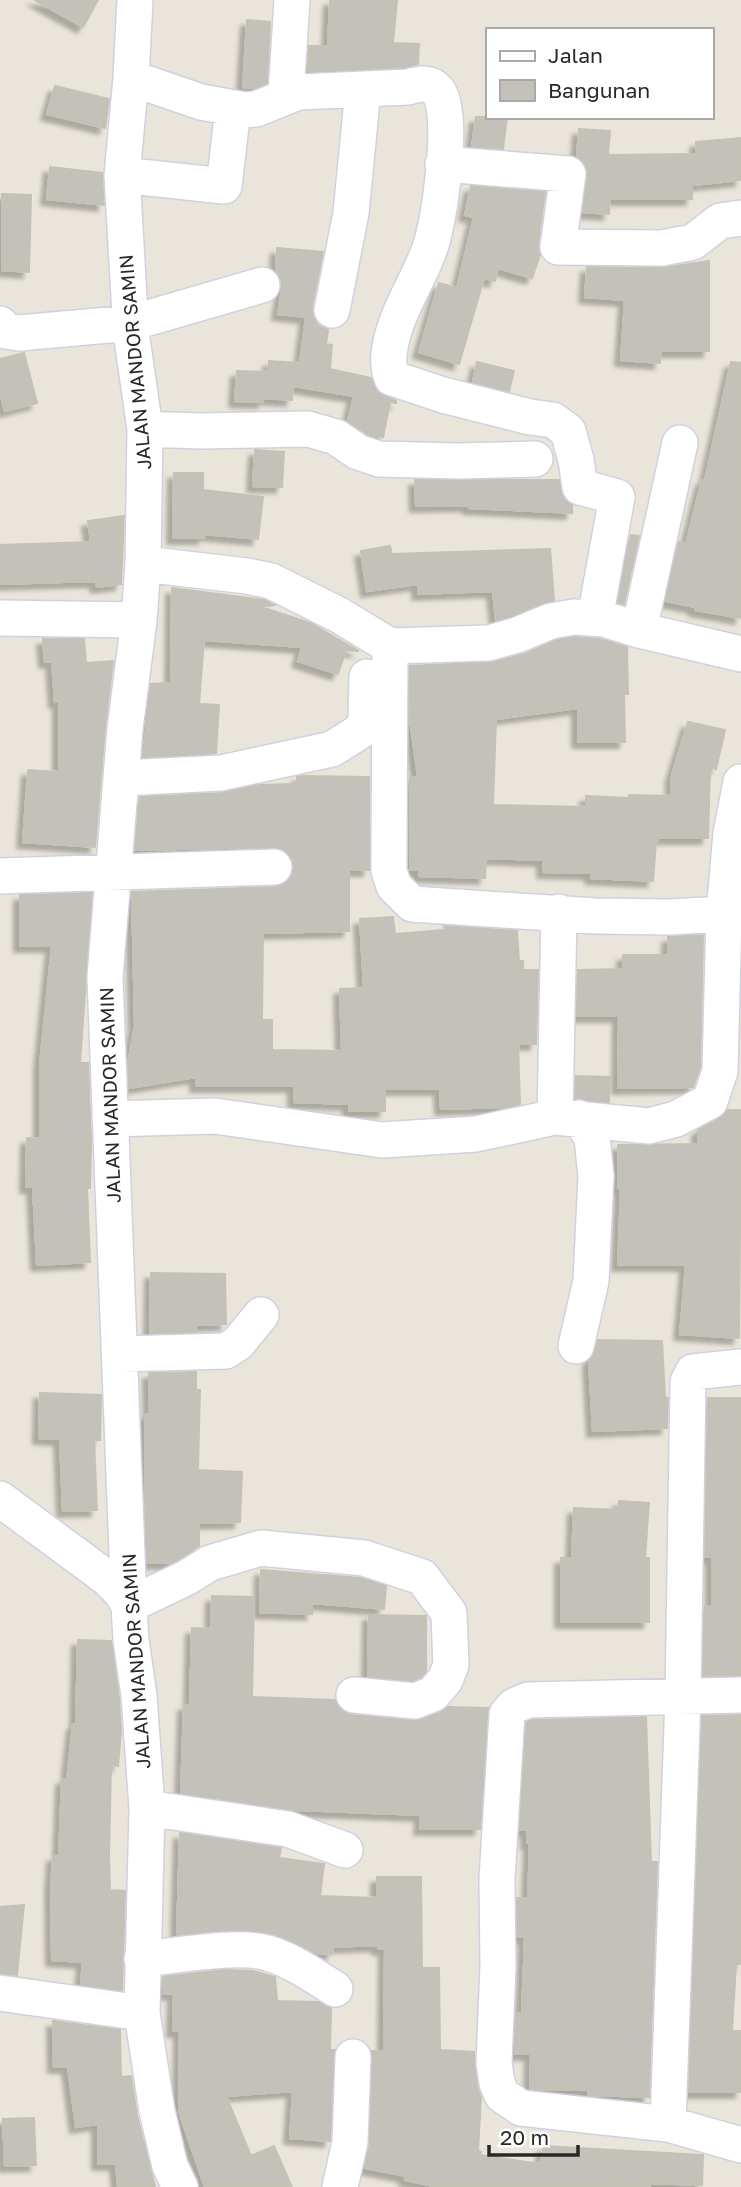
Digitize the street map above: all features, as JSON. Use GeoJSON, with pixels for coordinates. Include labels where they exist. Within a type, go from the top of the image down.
{"type":"FeatureCollection","features":[{"type":"Feature","properties":{"kind":"street","name":"JALAN MANDOR SAMIN"},"geometry":{"type":"LineString","coordinates":[[135,0],[122,175],[131,323],[145,429],[143,564],[125,729],[105,977],[129,1605],[147,1808],[142,2013],[157,2111],[170,2166],[180,2187]]}},
{"type":"Feature","properties":{"kind":"street"},"geometry":{"type":"LineString","coordinates":[[286,95],[292,0]]}},
{"type":"Feature","properties":{"kind":"street"},"geometry":{"type":"LineString","coordinates":[[131,78],[201,102],[233,109],[256,109],[286,95],[311,91],[363,90],[419,84],[429,85],[437,90],[446,109],[441,201],[433,240],[394,331],[387,366],[392,378],[443,395],[530,417],[553,420],[568,431],[580,487],[617,497],[595,618]]}},
{"type":"Feature","properties":{"kind":"street"},"geometry":{"type":"LineString","coordinates":[[332,310],[351,213],[363,90]]}},
{"type":"Feature","properties":{"kind":"street"},"geometry":{"type":"LineString","coordinates":[[122,175],[224,186],[233,109]]}},
{"type":"Feature","properties":{"kind":"street"},"geometry":{"type":"LineString","coordinates":[[443,164],[568,174],[558,247],[662,248],[693,242],[720,221],[741,218]]}},
{"type":"Feature","properties":{"kind":"street"},"geometry":{"type":"LineString","coordinates":[[0,324],[6,331],[19,333],[131,323],[262,285]]}},
{"type":"Feature","properties":{"kind":"street"},"geometry":{"type":"LineString","coordinates":[[145,429],[308,429],[336,437],[358,452],[379,459],[535,459]]}},
{"type":"Feature","properties":{"kind":"street"},"geometry":{"type":"LineString","coordinates":[[639,630],[680,443]]}},
{"type":"Feature","properties":{"kind":"street"},"geometry":{"type":"LineString","coordinates":[[143,564],[271,581],[339,615],[379,639],[489,643],[551,621],[574,617],[595,618],[741,654]]}},
{"type":"Feature","properties":{"kind":"street"},"geometry":{"type":"LineString","coordinates":[[0,618],[139,620]]}},
{"type":"Feature","properties":{"kind":"street"},"geometry":{"type":"LineString","coordinates":[[122,778],[221,773],[332,749],[362,730],[379,639]]}},
{"type":"Feature","properties":{"kind":"street"},"geometry":{"type":"LineString","coordinates":[[379,639],[389,871],[394,886],[412,904],[595,916],[670,917],[724,914]]}},
{"type":"Feature","properties":{"kind":"street"},"geometry":{"type":"LineString","coordinates":[[110,1119],[215,1116],[382,1140],[476,1134],[567,1118],[649,1126],[676,1119],[710,1101],[720,1071],[724,914],[732,833],[741,782]]}},
{"type":"Feature","properties":{"kind":"street"},"geometry":{"type":"LineString","coordinates":[[0,876],[274,867]]}},
{"type":"Feature","properties":{"kind":"street"},"geometry":{"type":"LineString","coordinates":[[559,912],[567,1118]]}},
{"type":"Feature","properties":{"kind":"street"},"geometry":{"type":"LineString","coordinates":[[567,1118],[592,1137],[596,1176],[591,1281],[576,1346]]}},
{"type":"Feature","properties":{"kind":"street"},"geometry":{"type":"LineString","coordinates":[[121,1354],[226,1351],[238,1343],[261,1315]]}},
{"type":"Feature","properties":{"kind":"street"},"geometry":{"type":"LineString","coordinates":[[668,2124],[683,1697],[688,1382],[693,1372],[741,1367]]}},
{"type":"Feature","properties":{"kind":"street"},"geometry":{"type":"LineString","coordinates":[[0,1499],[107,1578],[129,1605],[186,1578],[210,1563],[261,1548],[364,1558],[422,1577],[449,1613],[451,1665],[444,1680],[433,1694],[415,1701],[354,1695]]}},
{"type":"Feature","properties":{"kind":"street"},"geometry":{"type":"LineString","coordinates":[[741,1695],[528,1700],[514,1706],[507,1714],[497,1879],[498,1966],[494,2063],[502,2095],[521,2108],[668,2124],[741,2144]]}},
{"type":"Feature","properties":{"kind":"street"},"geometry":{"type":"LineString","coordinates":[[147,1808],[288,1829],[345,1850]]}},
{"type":"Feature","properties":{"kind":"street"},"geometry":{"type":"LineString","coordinates":[[142,1959],[229,1951],[265,1952],[298,1965],[335,1989]]}},
{"type":"Feature","properties":{"kind":"street"},"geometry":{"type":"LineString","coordinates":[[0,1993],[142,2013]]}},
{"type":"Feature","properties":{"kind":"street"},"geometry":{"type":"LineString","coordinates":[[340,2187],[350,2142],[353,2057]]}},
{"type":"Feature","properties":{"kind":"building"},"geometry":{"type":"Polygon","coordinates":[[[35,0],[98,0],[83,27],[35,0]]]}},
{"type":"Feature","properties":{"kind":"building"},"geometry":{"type":"Polygon","coordinates":[[[330,0],[397,0],[393,43],[419,44],[418,64],[405,67],[308,71],[309,46],[328,46],[330,0]]]}},
{"type":"Feature","properties":{"kind":"building"},"geometry":{"type":"Polygon","coordinates":[[[247,20],[270,22],[267,83],[254,88],[243,87],[247,20]]]}},
{"type":"Feature","properties":{"kind":"building"},"geometry":{"type":"Polygon","coordinates":[[[55,86],[109,99],[105,128],[47,114],[55,86]]]}},
{"type":"Feature","properties":{"kind":"building"},"geometry":{"type":"Polygon","coordinates":[[[476,117],[507,119],[503,149],[472,146],[476,117]]]}},
{"type":"Feature","properties":{"kind":"building"},"geometry":{"type":"Polygon","coordinates":[[[579,129],[610,131],[608,155],[697,154],[696,142],[741,138],[741,180],[692,185],[692,199],[610,199],[609,214],[583,212],[588,176],[586,165],[577,157],[579,129]]]}},
{"type":"Feature","properties":{"kind":"building"},"geometry":{"type":"Polygon","coordinates":[[[50,167],[102,173],[104,205],[47,199],[50,167]]]}},
{"type":"Feature","properties":{"kind":"building"},"geometry":{"type":"Polygon","coordinates":[[[471,186],[545,192],[538,244],[540,255],[532,278],[498,268],[495,281],[484,278],[459,364],[419,352],[439,283],[457,288],[474,217],[465,215],[471,186]]]}},
{"type":"Feature","properties":{"kind":"building"},"geometry":{"type":"Polygon","coordinates":[[[2,194],[31,195],[29,272],[2,270],[2,194]]]}},
{"type":"Feature","properties":{"kind":"building"},"geometry":{"type":"Polygon","coordinates":[[[277,248],[323,252],[312,307],[313,317],[318,325],[328,330],[326,344],[332,345],[330,369],[371,378],[378,393],[396,401],[390,402],[383,437],[367,434],[348,421],[354,396],[293,386],[292,400],[263,398],[263,402],[235,401],[237,371],[268,372],[269,361],[300,363],[306,317],[278,314],[282,289],[276,270],[277,248]]]}},
{"type":"Feature","properties":{"kind":"building"},"geometry":{"type":"Polygon","coordinates":[[[709,261],[709,351],[661,351],[660,363],[621,360],[625,300],[585,297],[587,267],[662,268],[709,261]]]}},
{"type":"Feature","properties":{"kind":"building"},"geometry":{"type":"Polygon","coordinates":[[[24,353],[37,403],[5,411],[0,393],[0,359],[24,353]]]}},
{"type":"Feature","properties":{"kind":"building"},"geometry":{"type":"Polygon","coordinates":[[[477,362],[514,371],[509,391],[473,382],[477,362]]]}},
{"type":"Feature","properties":{"kind":"building"},"geometry":{"type":"Polygon","coordinates":[[[731,362],[741,363],[741,618],[695,610],[695,607],[666,601],[679,542],[686,544],[702,480],[705,480],[731,362]]]}},
{"type":"Feature","properties":{"kind":"building"},"geometry":{"type":"Polygon","coordinates":[[[255,450],[284,452],[282,487],[253,486],[255,450]]]}},
{"type":"Feature","properties":{"kind":"building"},"geometry":{"type":"Polygon","coordinates":[[[174,473],[203,473],[203,490],[263,497],[258,539],[203,534],[204,538],[173,538],[174,473]]]}},
{"type":"Feature","properties":{"kind":"building"},"geometry":{"type":"Polygon","coordinates":[[[415,480],[559,480],[565,500],[572,505],[572,513],[469,508],[468,505],[416,506],[415,480]]]}},
{"type":"Feature","properties":{"kind":"building"},"geometry":{"type":"Polygon","coordinates":[[[124,516],[121,584],[97,587],[96,581],[1,584],[0,545],[91,542],[88,521],[124,516]]]}},
{"type":"Feature","properties":{"kind":"building"},"geometry":{"type":"Polygon","coordinates":[[[631,535],[639,536],[624,604],[618,602],[631,535]]]}},
{"type":"Feature","properties":{"kind":"building"},"geometry":{"type":"Polygon","coordinates":[[[390,546],[392,554],[550,549],[554,600],[496,620],[493,591],[418,594],[418,584],[367,591],[361,551],[390,546]]]}},
{"type":"Feature","properties":{"kind":"building"},"geometry":{"type":"Polygon","coordinates":[[[172,588],[264,600],[274,605],[261,607],[310,623],[359,651],[346,650],[338,674],[298,661],[302,647],[204,640],[199,704],[219,705],[216,753],[143,757],[151,684],[171,683],[172,588]]]}},
{"type":"Feature","properties":{"kind":"building"},"geometry":{"type":"Polygon","coordinates":[[[575,637],[600,639],[627,647],[625,742],[578,742],[578,708],[496,719],[493,805],[586,807],[586,796],[671,796],[672,775],[688,722],[725,730],[716,769],[710,767],[708,838],[658,838],[653,881],[591,878],[591,873],[543,872],[543,860],[486,858],[485,878],[419,876],[419,870],[410,870],[410,777],[418,777],[410,719],[410,666],[494,662],[525,654],[557,640],[575,637]]]}},
{"type":"Feature","properties":{"kind":"building"},"geometry":{"type":"Polygon","coordinates":[[[43,639],[84,639],[86,663],[113,661],[95,847],[23,842],[28,770],[59,772],[59,701],[55,702],[52,661],[45,662],[43,639]]]}},
{"type":"Feature","properties":{"kind":"building"},"geometry":{"type":"Polygon","coordinates":[[[297,777],[369,777],[369,870],[349,870],[349,931],[263,933],[262,1020],[272,1020],[272,1050],[342,1051],[340,989],[364,988],[360,919],[393,917],[395,934],[445,930],[444,926],[517,931],[519,961],[523,961],[523,970],[538,970],[536,1044],[518,1044],[520,1104],[507,1107],[441,1109],[440,1089],[385,1089],[385,1111],[349,1111],[349,1104],[294,1102],[294,1086],[196,1086],[196,1077],[129,1088],[128,1064],[135,1026],[132,892],[275,887],[285,884],[294,867],[291,856],[274,847],[135,850],[140,797],[222,793],[259,785],[297,784],[297,777]]]}},
{"type":"Feature","properties":{"kind":"building"},"geometry":{"type":"Polygon","coordinates":[[[92,893],[80,1063],[88,1063],[91,1141],[90,1188],[87,1188],[90,1262],[37,1265],[33,1187],[26,1187],[27,1138],[40,1139],[40,1064],[52,946],[20,946],[20,895],[92,893]]]}},
{"type":"Feature","properties":{"kind":"building"},"geometry":{"type":"Polygon","coordinates":[[[703,935],[700,1067],[693,1087],[618,1088],[619,1016],[577,1016],[578,970],[623,969],[623,955],[668,955],[668,937],[703,935]]]}},
{"type":"Feature","properties":{"kind":"building"},"geometry":{"type":"Polygon","coordinates":[[[576,1076],[610,1077],[609,1102],[575,1099],[576,1076]]]}},
{"type":"Feature","properties":{"kind":"building"},"geometry":{"type":"Polygon","coordinates":[[[727,1110],[741,1110],[739,1338],[680,1334],[686,1265],[618,1265],[621,1188],[618,1188],[618,1145],[698,1144],[698,1130],[719,1119],[727,1110]]]}},
{"type":"Feature","properties":{"kind":"building"},"geometry":{"type":"Polygon","coordinates":[[[151,1273],[225,1274],[226,1324],[196,1325],[196,1332],[150,1333],[151,1273]]]}},
{"type":"Feature","properties":{"kind":"building"},"geometry":{"type":"Polygon","coordinates":[[[598,1340],[662,1341],[665,1398],[668,1398],[667,1428],[593,1431],[589,1361],[598,1340]]]}},
{"type":"Feature","properties":{"kind":"building"},"geometry":{"type":"Polygon","coordinates":[[[196,1372],[196,1390],[200,1390],[198,1470],[242,1472],[240,1522],[199,1523],[199,1546],[171,1563],[148,1563],[145,1500],[146,1414],[150,1414],[149,1373],[196,1372]]]}},
{"type":"Feature","properties":{"kind":"building"},"geometry":{"type":"Polygon","coordinates":[[[40,1393],[101,1395],[100,1440],[94,1440],[97,1510],[63,1511],[60,1439],[39,1438],[40,1393]]]}},
{"type":"Feature","properties":{"kind":"building"},"geometry":{"type":"Polygon","coordinates":[[[708,1398],[741,1398],[741,1675],[703,1676],[705,1606],[712,1606],[712,1557],[705,1557],[708,1398]]]}},
{"type":"Feature","properties":{"kind":"building"},"geometry":{"type":"Polygon","coordinates":[[[619,1501],[649,1503],[645,1558],[649,1558],[649,1622],[561,1622],[561,1558],[572,1558],[574,1508],[618,1510],[619,1501]]]}},
{"type":"Feature","properties":{"kind":"building"},"geometry":{"type":"Polygon","coordinates":[[[261,1570],[360,1578],[386,1586],[384,1609],[312,1603],[312,1614],[260,1612],[261,1570]]]}},
{"type":"Feature","properties":{"kind":"building"},"geometry":{"type":"Polygon","coordinates":[[[212,1596],[254,1597],[252,1697],[335,1700],[342,1711],[351,1715],[413,1721],[440,1713],[448,1707],[489,1708],[480,1829],[420,1829],[421,1815],[296,1810],[181,1793],[184,1705],[190,1705],[192,1628],[211,1629],[212,1596]]]}},
{"type":"Feature","properties":{"kind":"building"},"geometry":{"type":"Polygon","coordinates":[[[369,1615],[426,1616],[426,1672],[421,1677],[412,1681],[368,1676],[369,1615]]]}},
{"type":"Feature","properties":{"kind":"building"},"geometry":{"type":"Polygon","coordinates":[[[78,1640],[111,1641],[119,1698],[121,1732],[118,1766],[111,1765],[109,1856],[110,1890],[125,1891],[122,1990],[81,1984],[83,1962],[52,1960],[53,1856],[59,1856],[62,1779],[67,1780],[73,1724],[76,1724],[78,1640]]]}},
{"type":"Feature","properties":{"kind":"building"},"geometry":{"type":"Polygon","coordinates":[[[741,1715],[741,1964],[736,1964],[732,2031],[741,2031],[741,2092],[689,2092],[702,1716],[741,1715]]]}},
{"type":"Feature","properties":{"kind":"building"},"geometry":{"type":"Polygon","coordinates":[[[646,1717],[651,1862],[657,1862],[649,2097],[588,2095],[588,2090],[530,2089],[531,2054],[515,2054],[516,2013],[522,2013],[525,1937],[518,1937],[517,1898],[528,1898],[530,1843],[527,1843],[527,1830],[520,1830],[527,1722],[646,1717]]]}},
{"type":"Feature","properties":{"kind":"building"},"geometry":{"type":"Polygon","coordinates":[[[180,1833],[281,1848],[279,1858],[324,1864],[320,1896],[377,1898],[377,1877],[421,1877],[422,1968],[439,1968],[440,2050],[474,2052],[477,2086],[481,2097],[480,2155],[540,2164],[544,2146],[703,2155],[702,2185],[650,2183],[650,2187],[439,2187],[405,2180],[406,2176],[365,2168],[370,2143],[372,2051],[384,2051],[385,1949],[378,1949],[378,1945],[333,1947],[332,1954],[316,1953],[284,1937],[256,1930],[222,1930],[177,1935],[180,1833]]]}},
{"type":"Feature","properties":{"kind":"building"},"geometry":{"type":"Polygon","coordinates":[[[24,1905],[17,1975],[0,1973],[0,1907],[24,1905]]]}},
{"type":"Feature","properties":{"kind":"building"},"geometry":{"type":"Polygon","coordinates":[[[225,1970],[253,1971],[275,1977],[277,2001],[318,2002],[331,2008],[330,2050],[335,2050],[330,2141],[290,2138],[293,2091],[226,2096],[251,2156],[274,2146],[292,2187],[205,2187],[179,2111],[180,2031],[173,2031],[174,1993],[163,1994],[163,1977],[225,1970]]]}},
{"type":"Feature","properties":{"kind":"building"},"geometry":{"type":"Polygon","coordinates":[[[53,2021],[120,2030],[121,2077],[131,2076],[137,2116],[155,2187],[118,2187],[116,2164],[98,2164],[98,2124],[76,2127],[68,2067],[54,2067],[53,2021]]]}},
{"type":"Feature","properties":{"kind":"building"},"geometry":{"type":"Polygon","coordinates":[[[34,2118],[36,2165],[5,2166],[3,2119],[34,2118]]]}}]}
